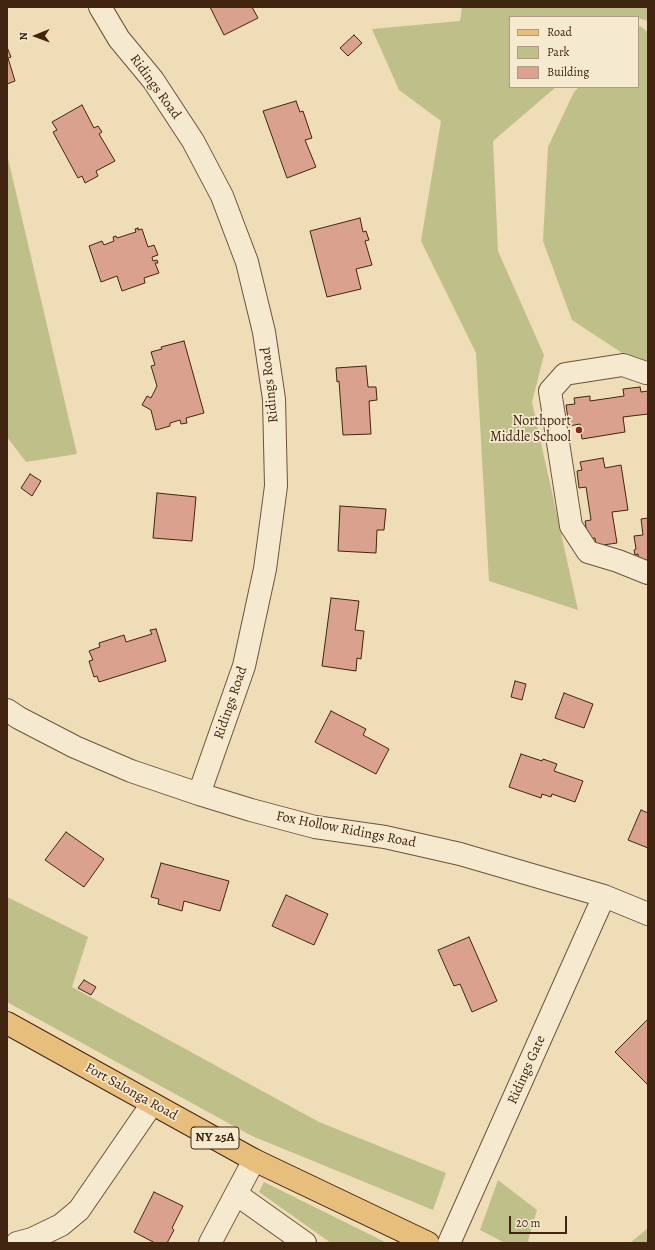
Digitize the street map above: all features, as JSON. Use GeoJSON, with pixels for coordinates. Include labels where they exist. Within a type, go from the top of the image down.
{"type":"FeatureCollection","features":[{"type":"Feature","properties":{"kind":"main road","name":"Fort Salonga Road"},"geometry":{"type":"LineString","coordinates":[[7,1023],[254,1160],[428,1243]]}},
{"type":"Feature","properties":{"kind":"street","name":"Ridings Road"},"geometry":{"type":"LineString","coordinates":[[100,7],[119,39],[153,80],[193,141],[222,196],[246,262],[264,332],[274,398],[276,486],[265,569],[244,666],[198,794]]}},
{"type":"Feature","properties":{"kind":"street"},"geometry":{"type":"LineString","coordinates":[[646,373],[622,365],[565,374],[550,391],[571,526],[588,552],[648,573]]}},
{"type":"Feature","properties":{"kind":"street","name":"Fox Hollow Ridings Road"},"geometry":{"type":"LineString","coordinates":[[7,710],[19,718],[74,747],[131,771],[198,794],[315,827],[385,837],[460,854],[604,896],[648,914]]}},
{"type":"Feature","properties":{"kind":"street","name":"Ridings Gate"},"geometry":{"type":"LineString","coordinates":[[450,1243],[604,896]]}},
{"type":"Feature","properties":{"kind":"street"},"geometry":{"type":"LineString","coordinates":[[17,1243],[32,1239],[61,1225],[79,1210],[152,1104]]}},
{"type":"Feature","properties":{"kind":"street"},"geometry":{"type":"LineString","coordinates":[[210,1243],[254,1160]]}},
{"type":"Feature","properties":{"kind":"street"},"geometry":{"type":"LineString","coordinates":[[236,1194],[305,1243]]}},
{"type":"Feature","properties":{"kind":"green space"},"geometry":{"type":"Polygon","coordinates":[[[462,7],[648,7],[648,21],[639,18],[639,16],[509,16],[509,88],[555,88],[493,141],[498,251],[544,355],[532,402],[578,610],[489,581],[476,353],[421,241],[441,121],[399,90],[372,29],[460,21],[462,7]]]}},
{"type":"Feature","properties":{"kind":"green space"},"geometry":{"type":"Polygon","coordinates":[[[640,26],[648,32],[648,370],[572,320],[543,241],[548,147],[574,92],[578,88],[639,88],[640,26]]]}},
{"type":"Feature","properties":{"kind":"green space"},"geometry":{"type":"Polygon","coordinates":[[[7,154],[77,454],[26,462],[7,437],[7,154]]]}},
{"type":"Feature","properties":{"kind":"green space"},"geometry":{"type":"Polygon","coordinates":[[[7,897],[88,937],[72,987],[319,1122],[446,1173],[433,1210],[252,1136],[7,1002],[7,897]]]}},
{"type":"Feature","properties":{"kind":"green space"},"geometry":{"type":"Polygon","coordinates":[[[498,1180],[537,1210],[528,1241],[532,1243],[505,1243],[480,1230],[498,1180]]]}},
{"type":"Feature","properties":{"kind":"green space"},"geometry":{"type":"Polygon","coordinates":[[[264,1182],[387,1243],[331,1243],[259,1192],[264,1182]]]}},
{"type":"Feature","properties":{"kind":"green space"},"geometry":{"type":"Polygon","coordinates":[[[648,1228],[648,1243],[630,1243],[648,1228]]]}},
{"type":"Feature","properties":{"kind":"building"},"geometry":{"type":"Polygon","coordinates":[[[210,7],[252,7],[258,18],[224,35],[210,7]]]}},
{"type":"Feature","properties":{"kind":"building"},"geometry":{"type":"Polygon","coordinates":[[[354,35],[362,43],[348,56],[340,48],[354,35]]]}},
{"type":"Feature","properties":{"kind":"building"},"geometry":{"type":"Polygon","coordinates":[[[7,47],[11,57],[8,58],[15,81],[7,84],[7,47]]]}},
{"type":"Feature","properties":{"kind":"building"},"geometry":{"type":"Polygon","coordinates":[[[296,101],[300,112],[303,111],[312,138],[305,140],[316,167],[287,178],[263,111],[296,101]]]}},
{"type":"Feature","properties":{"kind":"building"},"geometry":{"type":"Polygon","coordinates":[[[82,105],[94,128],[98,126],[102,132],[99,134],[115,161],[96,171],[98,176],[85,183],[82,176],[78,178],[53,132],[57,130],[52,122],[82,105]]]}},
{"type":"Feature","properties":{"kind":"building"},"geometry":{"type":"Polygon","coordinates":[[[360,218],[363,232],[366,231],[369,240],[365,241],[372,265],[356,269],[361,289],[327,297],[310,231],[360,218]]]}},
{"type":"Feature","properties":{"kind":"building"},"geometry":{"type":"Polygon","coordinates":[[[138,228],[138,230],[142,229],[148,247],[154,245],[158,255],[152,257],[153,261],[157,260],[158,263],[155,263],[159,273],[144,278],[145,283],[122,291],[117,276],[101,282],[89,246],[102,241],[104,245],[114,241],[113,237],[116,236],[117,238],[136,232],[135,229],[138,228]]]}},
{"type":"Feature","properties":{"kind":"building"},"geometry":{"type":"Polygon","coordinates":[[[184,341],[204,413],[186,418],[187,423],[181,424],[180,420],[170,423],[170,426],[156,430],[151,410],[142,405],[147,396],[151,398],[157,386],[151,366],[155,365],[151,352],[162,349],[161,347],[184,341]]]}},
{"type":"Feature","properties":{"kind":"building"},"geometry":{"type":"Polygon","coordinates":[[[366,366],[368,387],[376,387],[377,400],[369,401],[371,434],[343,435],[339,381],[337,382],[336,368],[366,366]]]}},
{"type":"Feature","properties":{"kind":"building"},"geometry":{"type":"Polygon","coordinates":[[[640,387],[641,392],[648,391],[648,414],[623,417],[625,432],[582,439],[580,424],[569,426],[566,405],[575,404],[574,398],[590,396],[590,401],[624,396],[623,389],[640,387]]]}},
{"type":"Feature","properties":{"kind":"building"},"geometry":{"type":"Polygon","coordinates":[[[603,458],[605,468],[621,465],[628,510],[612,512],[617,543],[596,546],[595,538],[588,539],[585,521],[591,520],[586,487],[579,488],[577,471],[582,470],[580,462],[603,458]]]}},
{"type":"Feature","properties":{"kind":"building"},"geometry":{"type":"Polygon","coordinates":[[[30,474],[41,481],[32,496],[21,488],[30,474]]]}},
{"type":"Feature","properties":{"kind":"building"},"geometry":{"type":"Polygon","coordinates":[[[157,493],[196,497],[192,541],[153,538],[157,493]]]}},
{"type":"Feature","properties":{"kind":"building"},"geometry":{"type":"Polygon","coordinates":[[[340,506],[386,509],[384,530],[377,530],[376,553],[338,551],[340,506]]]}},
{"type":"Feature","properties":{"kind":"building"},"geometry":{"type":"Polygon","coordinates":[[[648,518],[647,566],[647,560],[639,561],[638,554],[635,555],[634,550],[636,549],[634,536],[643,535],[641,519],[648,518]]]}},
{"type":"Feature","properties":{"kind":"building"},"geometry":{"type":"Polygon","coordinates":[[[331,598],[359,601],[355,630],[364,631],[361,659],[357,658],[356,671],[322,666],[331,598]]]}},
{"type":"Feature","properties":{"kind":"building"},"geometry":{"type":"Polygon","coordinates":[[[156,629],[166,661],[99,682],[97,676],[94,677],[89,661],[93,660],[89,651],[100,647],[99,643],[124,635],[126,642],[152,634],[150,630],[156,629]]]}},
{"type":"Feature","properties":{"kind":"building"},"geometry":{"type":"Polygon","coordinates":[[[515,681],[526,684],[522,700],[511,697],[515,681]]]}},
{"type":"Feature","properties":{"kind":"building"},"geometry":{"type":"Polygon","coordinates":[[[564,693],[593,704],[584,728],[555,718],[564,693]]]}},
{"type":"Feature","properties":{"kind":"building"},"geometry":{"type":"Polygon","coordinates":[[[331,711],[366,729],[363,735],[389,749],[376,774],[315,742],[331,711]]]}},
{"type":"Feature","properties":{"kind":"building"},"geometry":{"type":"Polygon","coordinates":[[[521,754],[557,764],[554,771],[583,781],[575,802],[552,794],[551,797],[542,794],[541,798],[509,787],[521,754]]]}},
{"type":"Feature","properties":{"kind":"building"},"geometry":{"type":"Polygon","coordinates":[[[641,810],[648,813],[648,848],[628,840],[641,810]]]}},
{"type":"Feature","properties":{"kind":"building"},"geometry":{"type":"Polygon","coordinates":[[[66,832],[104,859],[84,887],[45,860],[66,832]]]}},
{"type":"Feature","properties":{"kind":"building"},"geometry":{"type":"Polygon","coordinates":[[[161,863],[229,881],[220,911],[184,901],[182,911],[158,904],[159,899],[151,897],[161,863]]]}},
{"type":"Feature","properties":{"kind":"building"},"geometry":{"type":"Polygon","coordinates":[[[286,895],[328,914],[314,945],[272,926],[286,895]]]}},
{"type":"Feature","properties":{"kind":"building"},"geometry":{"type":"Polygon","coordinates":[[[469,937],[497,1001],[472,1012],[460,984],[454,986],[438,950],[469,937]]]}},
{"type":"Feature","properties":{"kind":"building"},"geometry":{"type":"Polygon","coordinates":[[[84,980],[96,987],[91,995],[78,988],[84,980]]]}},
{"type":"Feature","properties":{"kind":"building"},"geometry":{"type":"Polygon","coordinates":[[[648,1019],[648,1085],[615,1052],[648,1019]]]}},
{"type":"Feature","properties":{"kind":"building"},"geometry":{"type":"Polygon","coordinates":[[[154,1192],[183,1206],[172,1228],[174,1230],[167,1243],[155,1243],[134,1232],[154,1192]]]}},
{"type":"Feature","properties":{"kind":"place","name":"Northport Middle School"},"geometry":{"type":"Point","coordinates":[579,430]}}]}
